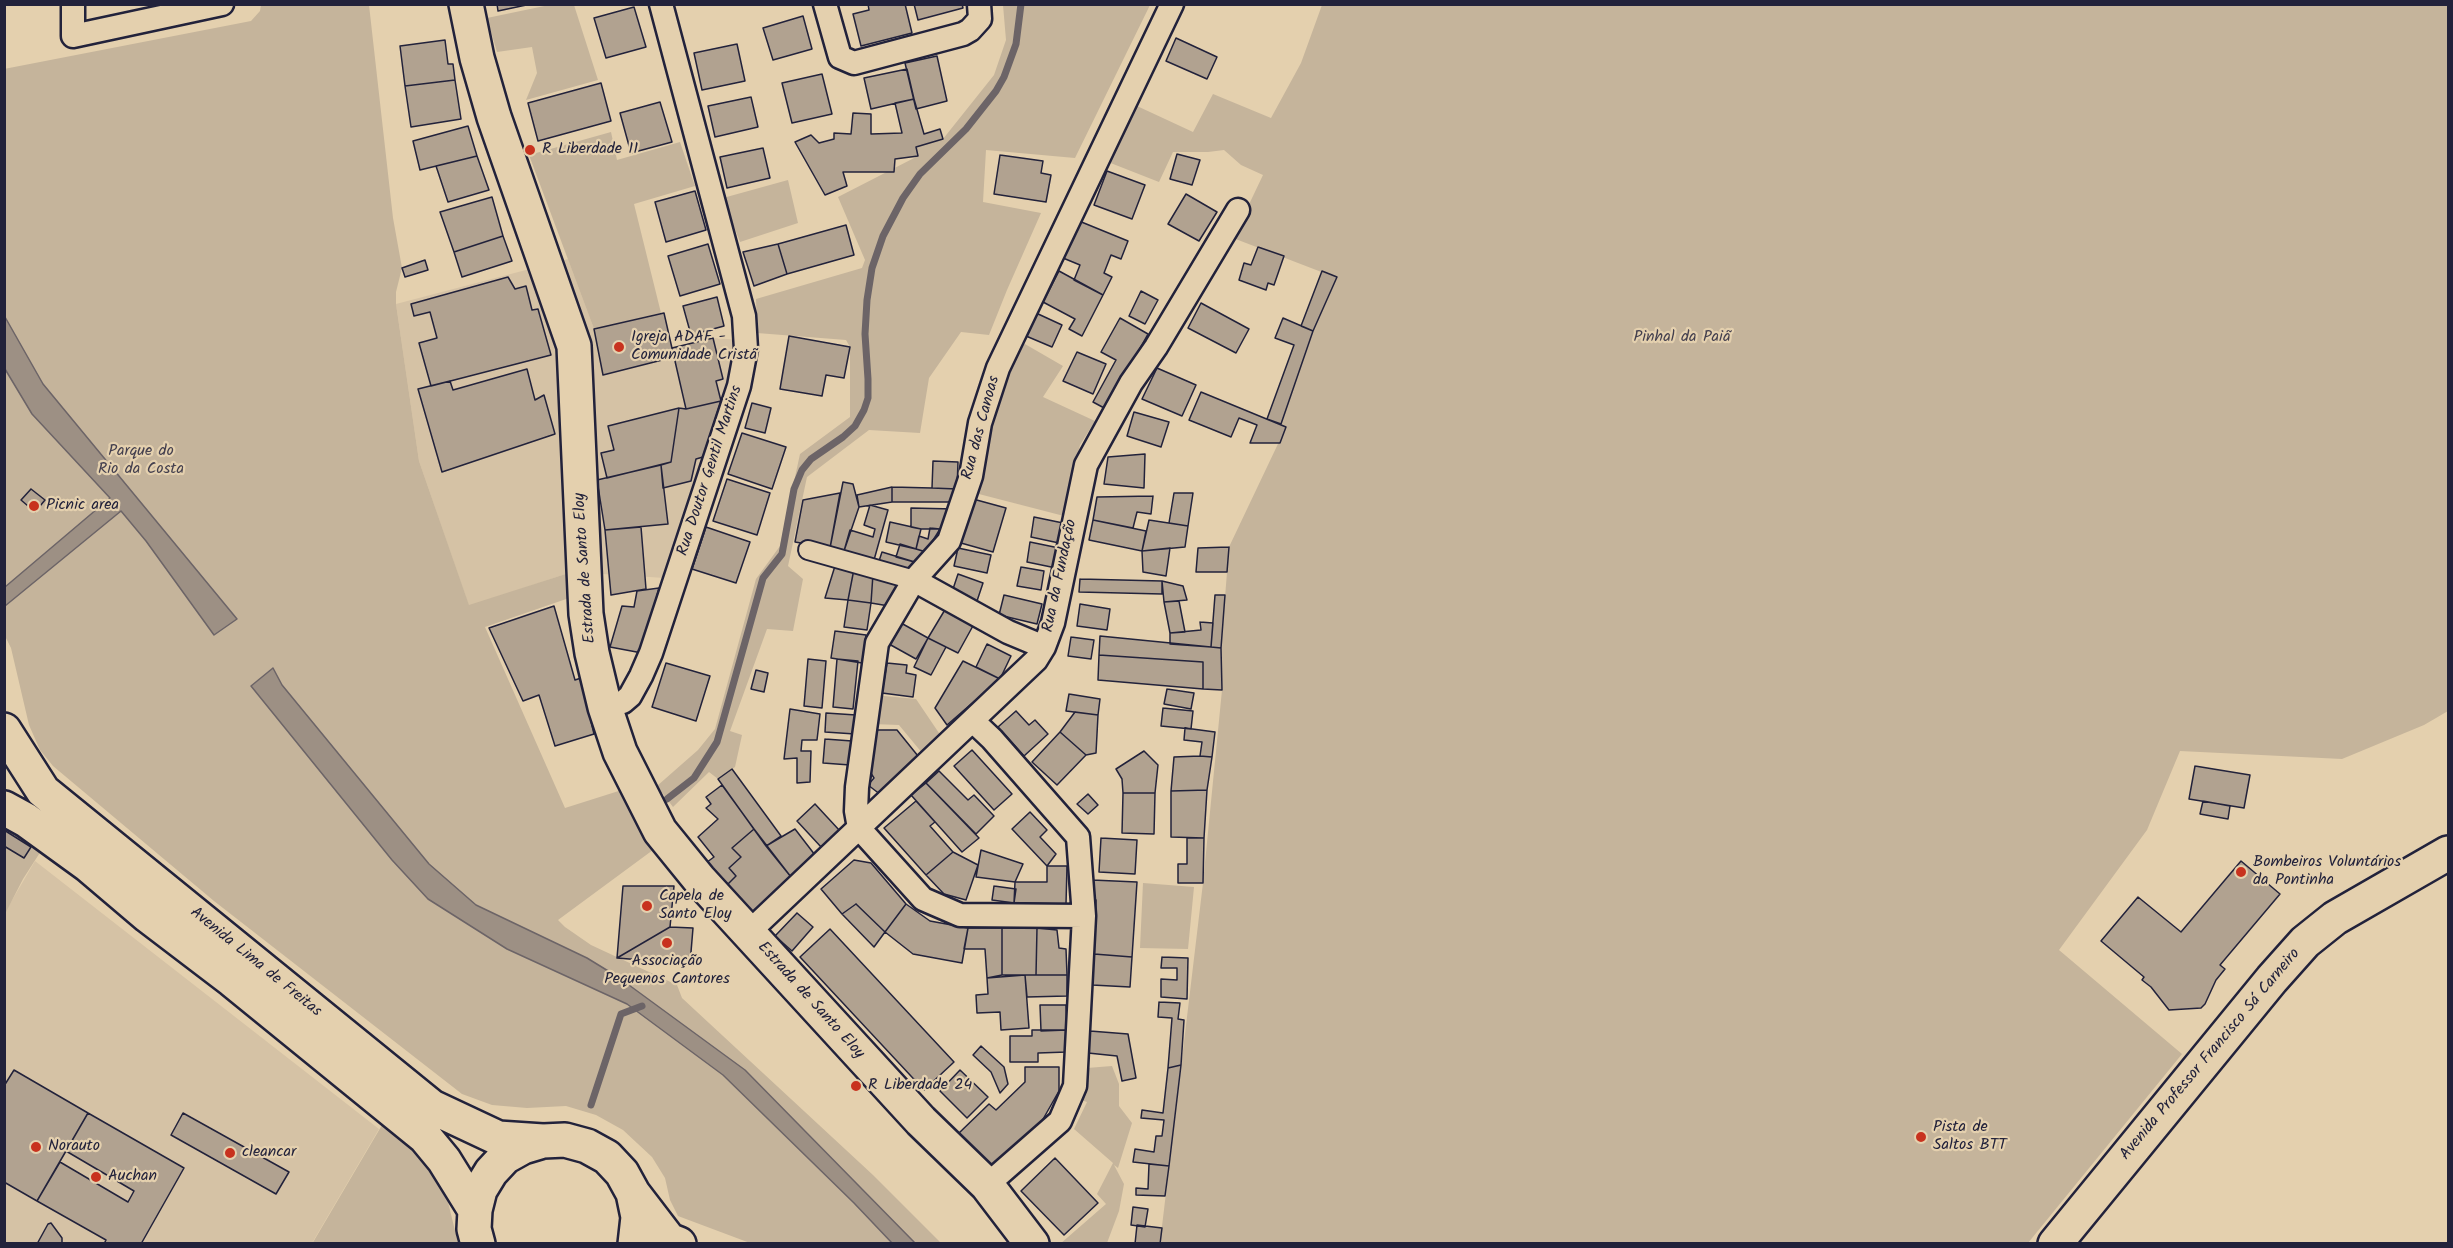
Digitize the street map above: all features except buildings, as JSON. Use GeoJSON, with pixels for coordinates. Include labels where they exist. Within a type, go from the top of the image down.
{"type":"FeatureCollection","features":[{"type":"Feature","properties":{"kind":"main road","name":"Estrada de Santo Eloy"},"geometry":{"type":"LineString","coordinates":[[466,4],[477,58],[494,117],[574,346],[586,614],[592,653],[605,707],[620,752],[660,831],[699,879],[921,1121],[987,1185],[1032,1244]]}},
{"type":"Feature","properties":{"kind":"main road","name":"Avenida Lima de Freitas"},"geometry":{"type":"LineString","coordinates":[[4,730],[43,791],[432,1107],[498,1138],[565,1140],[587,1146],[607,1157],[622,1173],[633,1193]]}},
{"type":"Feature","properties":{"kind":"main road","name":"Avenida Lima de Freitas"},"geometry":{"type":"LineString","coordinates":[[4,808],[26,820],[88,865],[148,916],[232,980],[425,1137],[444,1160],[475,1210]]}},
{"type":"Feature","properties":{"kind":"main road","name":"Avenida Professor Francisco Sá Carneiro"},"geometry":{"type":"LineString","coordinates":[[2055,1244],[2272,979],[2305,942],[2335,918],[2448,853]]}},
{"type":"Feature","properties":{"kind":"main road"},"geometry":{"type":"LineString","coordinates":[[477,1244],[474,1230],[475,1210],[480,1190],[491,1172],[505,1157],[523,1147],[543,1141]]}},
{"type":"Feature","properties":{"kind":"main road"},"geometry":{"type":"LineString","coordinates":[[633,1193],[638,1217],[635,1244]]}},
{"type":"Feature","properties":{"kind":"main road"},"geometry":{"type":"LineString","coordinates":[[633,1193],[669,1240],[679,1244]]}},
{"type":"Feature","properties":{"kind":"street"},"geometry":{"type":"LineString","coordinates":[[73,4],[73,36],[222,4]]}},
{"type":"Feature","properties":{"kind":"street","name":"Rua Doutor Gentil Martins"},"geometry":{"type":"LineString","coordinates":[[605,707],[623,702],[630,696],[648,661],[739,386],[746,349],[744,316],[661,4]]}},
{"type":"Feature","properties":{"kind":"street"},"geometry":{"type":"LineString","coordinates":[[825,4],[840,57],[850,63],[963,34],[970,30],[980,12]]}},
{"type":"Feature","properties":{"kind":"street","name":"Rua das Canoas"},"geometry":{"type":"LineString","coordinates":[[859,828],[856,811],[857,787],[878,644],[914,580],[949,541],[971,476],[980,423],[998,368],[1172,4]]}},
{"type":"Feature","properties":{"kind":"street","name":"Rua da Fundação"},"geometry":{"type":"LineString","coordinates":[[749,932],[1036,660],[1044,647],[1053,623],[1086,465],[1131,382],[1156,347],[1238,210]]}},
{"type":"Feature","properties":{"kind":"street"},"geometry":{"type":"LineString","coordinates":[[808,550],[914,580],[1008,632],[1044,647]]}},
{"type":"Feature","properties":{"kind":"street"},"geometry":{"type":"LineString","coordinates":[[973,721],[992,739],[1078,837],[1084,916],[1075,1086],[1060,1121],[987,1185]]}},
{"type":"Feature","properties":{"kind":"street"},"geometry":{"type":"LineString","coordinates":[[859,828],[923,899],[960,915],[1084,916]]}},
{"type":"Feature","properties":{"kind":"shaded area"},"geometry":{"type":"Polygon","coordinates":[[[568,259],[594,329],[664,313],[672,348],[713,338],[740,340],[665,578],[572,572],[469,606],[419,461],[396,304],[568,259]]]}},
{"type":"Feature","properties":{"kind":"shaded area"},"geometry":{"type":"Polygon","coordinates":[[[5,317],[43,384],[237,619],[214,635],[146,541],[121,511],[5,606],[5,587],[110,498],[32,414],[5,369],[5,317]]]}},
{"type":"Feature","properties":{"kind":"shaded area"},"geometry":{"type":"Polygon","coordinates":[[[273,668],[282,685],[429,864],[476,905],[587,958],[618,977],[745,1070],[915,1243],[892,1243],[723,1075],[627,1004],[507,949],[428,899],[392,860],[251,686],[273,668]]]}},
{"type":"Feature","properties":{"kind":"shaded area"},"geometry":{"type":"Polygon","coordinates":[[[35,861],[379,1129],[312,1243],[5,1243],[4,914],[35,861]]]}},
{"type":"Feature","properties":{"kind":"green space"},"geometry":{"type":"Polygon","coordinates":[[[554,4],[574,5],[598,80],[526,100],[537,73],[532,47],[497,52],[487,18],[554,4]]]}},
{"type":"Feature","properties":{"kind":"green space","name":"Parque do Rio da Costa"},"geometry":{"type":"Polygon","coordinates":[[[261,5],[369,5],[393,218],[402,268],[396,292],[396,304],[419,461],[469,605],[572,572],[572,597],[485,627],[565,808],[625,789],[657,847],[558,920],[591,945],[677,985],[682,998],[873,1175],[941,1243],[750,1243],[678,1216],[670,1200],[665,1178],[652,1157],[623,1130],[596,1115],[566,1106],[527,1108],[492,1105],[462,1094],[214,901],[53,766],[40,750],[29,725],[11,648],[5,636],[4,69],[251,21],[260,11],[261,5]]]}},
{"type":"Feature","properties":{"kind":"green space"},"geometry":{"type":"Polygon","coordinates":[[[1003,5],[1150,5],[1075,158],[986,150],[983,202],[1041,213],[989,335],[961,332],[929,378],[920,433],[869,430],[807,477],[788,566],[803,579],[793,631],[767,629],[730,731],[742,735],[735,767],[718,779],[709,772],[673,807],[657,786],[698,750],[715,729],[756,579],[780,546],[800,454],[850,417],[850,347],[846,340],[757,333],[756,299],[862,268],[865,260],[838,197],[918,156],[916,147],[943,139],[994,75],[1006,40],[1003,5]]]}},
{"type":"Feature","properties":{"kind":"green space","name":"Pinhal da Paiã"},"geometry":{"type":"Polygon","coordinates":[[[1322,5],[2448,5],[2448,711],[2424,725],[2342,759],[2180,751],[2147,830],[2059,950],[2182,1054],[2028,1243],[1160,1243],[1203,883],[1222,690],[1221,648],[1229,547],[1286,427],[1281,424],[1313,331],[1337,278],[1233,238],[1263,175],[1241,165],[1224,150],[1173,152],[1159,182],[1108,162],[1137,106],[1193,132],[1213,94],[1271,118],[1301,63],[1322,5]]]}},
{"type":"Feature","properties":{"kind":"green space"},"geometry":{"type":"Polygon","coordinates":[[[611,132],[617,160],[680,142],[695,186],[634,204],[661,313],[594,329],[529,155],[611,132]]]}},
{"type":"Feature","properties":{"kind":"green space"},"geometry":{"type":"Polygon","coordinates":[[[788,180],[798,223],[740,242],[723,198],[788,180]]]}},
{"type":"Feature","properties":{"kind":"green space"},"geometry":{"type":"Polygon","coordinates":[[[1018,340],[1063,366],[1043,397],[1095,421],[1080,445],[1064,516],[975,493],[986,429],[1018,340]]]}},
{"type":"Feature","properties":{"kind":"green space"},"geometry":{"type":"Polygon","coordinates":[[[874,695],[916,699],[941,736],[923,754],[899,725],[872,724],[874,695]]]}},
{"type":"Feature","properties":{"kind":"green space"},"geometry":{"type":"Polygon","coordinates":[[[5,825],[41,851],[5,914],[5,825]]]}},
{"type":"Feature","properties":{"kind":"green space"},"geometry":{"type":"Polygon","coordinates":[[[1143,883],[1194,887],[1188,949],[1140,948],[1143,883]]]}},
{"type":"Feature","properties":{"kind":"green space"},"geometry":{"type":"Polygon","coordinates":[[[1112,1066],[1119,1084],[1119,1106],[1132,1123],[1118,1168],[1114,1165],[1124,1184],[1119,1211],[1107,1243],[1060,1244],[1106,1204],[1097,1194],[1113,1163],[1074,1129],[1087,1102],[1078,1099],[1087,1068],[1112,1066]]]}},
{"type":"Feature","properties":{"kind":"green space"},"geometry":{"type":"Polygon","coordinates":[[[385,1120],[419,1151],[448,1202],[458,1243],[312,1244],[385,1120]]]}},
{"type":"Feature","properties":{"kind":"waterway"},"geometry":{"type":"LineString","coordinates":[[667,799],[694,778],[717,742],[763,578],[782,554],[794,489],[802,470],[811,459],[855,426],[864,410],[868,398],[865,334],[867,300],[872,268],[883,236],[903,198],[920,174],[966,129],[996,91],[1004,77],[1016,44],[1021,4]]}},
{"type":"Feature","properties":{"kind":"waterway"},"geometry":{"type":"LineString","coordinates":[[591,1105],[621,1014],[642,1006]]}},
{"type":"Feature","properties":{"kind":"place","name":"R Liberdade 11"},"geometry":{"type":"Point","coordinates":[530,150]}},
{"type":"Feature","properties":{"kind":"place","name":"Igreja ADAF - Comunidade Cristã"},"geometry":{"type":"Point","coordinates":[619,347]}},
{"type":"Feature","properties":{"kind":"place","name":"Picnic area"},"geometry":{"type":"Point","coordinates":[34,506]}},
{"type":"Feature","properties":{"kind":"place","name":"Bombeiros Voluntários da Pontinha"},"geometry":{"type":"Point","coordinates":[2241,872]}},
{"type":"Feature","properties":{"kind":"place","name":"Capela de Santo Eloy"},"geometry":{"type":"Point","coordinates":[647,906]}},
{"type":"Feature","properties":{"kind":"place","name":"Associação Pequenos Cantores"},"geometry":{"type":"Point","coordinates":[667,943]}},
{"type":"Feature","properties":{"kind":"place","name":"R Liberdade 24"},"geometry":{"type":"Point","coordinates":[856,1086]}},
{"type":"Feature","properties":{"kind":"place","name":"Pista de Saltos BTT"},"geometry":{"type":"Point","coordinates":[1921,1137]}},
{"type":"Feature","properties":{"kind":"place","name":"Norauto"},"geometry":{"type":"Point","coordinates":[36,1147]}},
{"type":"Feature","properties":{"kind":"place","name":"cleancar"},"geometry":{"type":"Point","coordinates":[230,1153]}},
{"type":"Feature","properties":{"kind":"place","name":"Auchan"},"geometry":{"type":"Point","coordinates":[96,1177]}}]}
